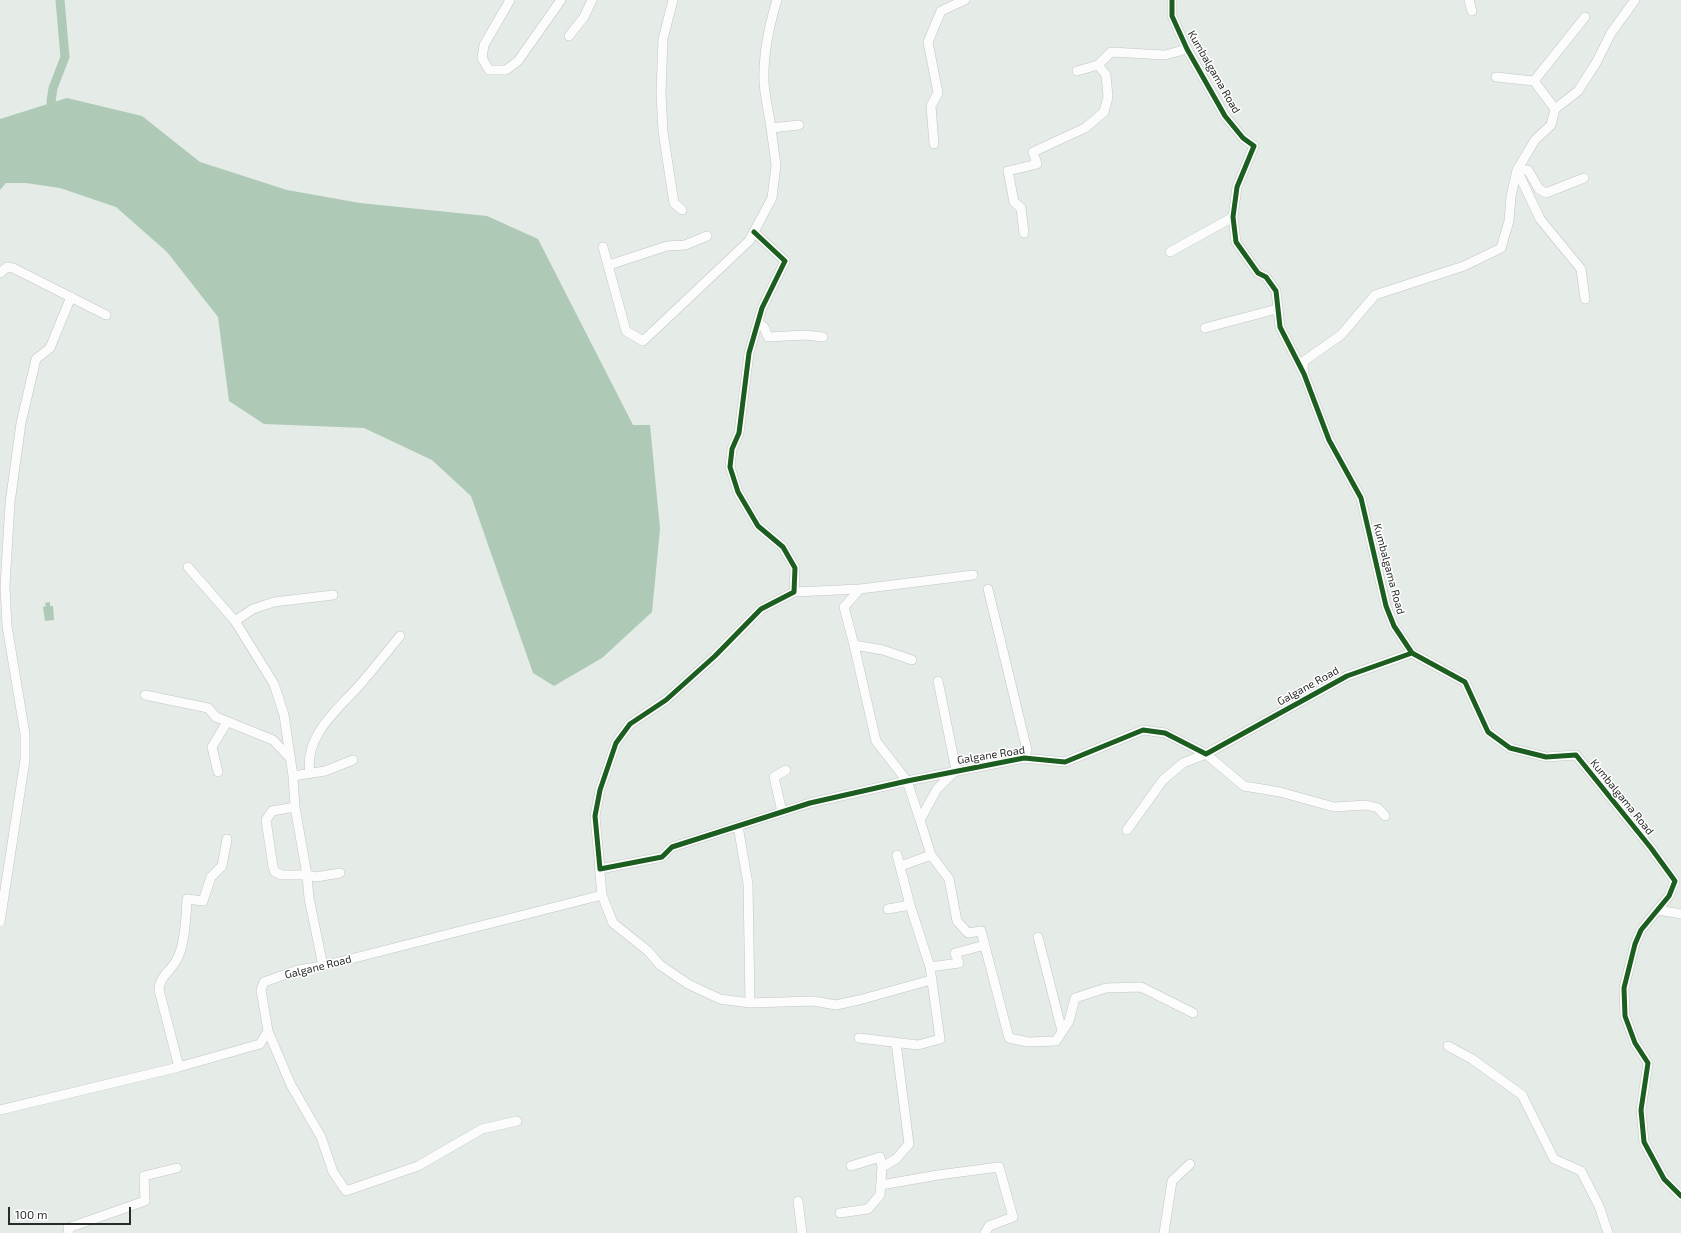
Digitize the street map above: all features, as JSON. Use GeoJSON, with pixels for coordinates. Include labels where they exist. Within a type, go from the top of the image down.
{"type":"FeatureCollection","features":[{"type":"Feature","properties":{"kind":"street"},"geometry":{"type":"LineString","coordinates":[[510,0],[484,45],[482,58],[489,70],[506,70],[518,61],[561,0]]}},
{"type":"Feature","properties":{"kind":"street"},"geometry":{"type":"LineString","coordinates":[[569,36],[584,17],[592,0]]}},
{"type":"Feature","properties":{"kind":"street"},"geometry":{"type":"LineString","coordinates":[[672,0],[663,39],[661,93],[663,132],[674,204],[682,210]]}},
{"type":"Feature","properties":{"kind":"street"},"geometry":{"type":"LineString","coordinates":[[603,247],[626,330],[643,341],[749,241],[772,198],[776,165],[764,82],[767,44],[777,0]]}},
{"type":"Feature","properties":{"kind":"street"},"geometry":{"type":"LineString","coordinates":[[934,144],[931,106],[938,93],[928,42],[940,11],[965,0]]}},
{"type":"Feature","properties":{"kind":"street","name":"Kumbalgama Road"},"geometry":{"type":"LineString","coordinates":[[1172,0],[1172,16],[1187,49],[1226,116],[1243,138],[1254,146],[1237,187],[1233,217],[1236,242],[1258,273],[1266,277],[1276,291],[1280,326],[1304,374],[1329,440],[1361,498],[1386,606],[1394,626],[1412,653],[1465,682],[1488,732],[1510,748],[1546,757],[1576,755],[1651,848],[1675,881],[1669,896],[1641,930],[1635,944],[1624,988],[1625,1016],[1635,1043],[1648,1063],[1641,1110],[1644,1142],[1664,1178],[1681,1196]]}},
{"type":"Feature","properties":{"kind":"street"},"geometry":{"type":"LineString","coordinates":[[1469,0],[1472,11]]}},
{"type":"Feature","properties":{"kind":"street"},"geometry":{"type":"LineString","coordinates":[[1304,374],[1302,368],[1304,361],[1341,335],[1375,295],[1464,266],[1501,248],[1509,222],[1511,196],[1517,170],[1535,140],[1551,125],[1555,109],[1578,91],[1596,63],[1611,32],[1634,0]]}},
{"type":"Feature","properties":{"kind":"street"},"geometry":{"type":"LineString","coordinates":[[1534,82],[1585,17]]}},
{"type":"Feature","properties":{"kind":"street"},"geometry":{"type":"LineString","coordinates":[[1077,71],[1098,65],[1111,52],[1165,55],[1187,49]]}},
{"type":"Feature","properties":{"kind":"street"},"geometry":{"type":"LineString","coordinates":[[1024,233],[1021,208],[1014,202],[1008,171],[1038,164],[1033,152],[1085,128],[1104,112],[1108,97],[1106,75],[1098,65]]}},
{"type":"Feature","properties":{"kind":"street"},"geometry":{"type":"LineString","coordinates":[[1496,77],[1534,82],[1555,109]]}},
{"type":"Feature","properties":{"kind":"street"},"geometry":{"type":"LineString","coordinates":[[771,128],[799,125]]}},
{"type":"Feature","properties":{"kind":"street"},"geometry":{"type":"LineString","coordinates":[[1517,170],[1528,170],[1539,189],[1546,194],[1584,178]]}},
{"type":"Feature","properties":{"kind":"street"},"geometry":{"type":"LineString","coordinates":[[1517,170],[1540,219],[1581,269],[1585,299]]}},
{"type":"Feature","properties":{"kind":"street"},"geometry":{"type":"LineString","coordinates":[[1170,252],[1233,217]]}},
{"type":"Feature","properties":{"kind":"street"},"geometry":{"type":"LineString","coordinates":[[754,232],[785,261],[762,308],[749,353],[740,433],[732,449],[730,467],[738,492],[758,526],[783,548],[795,568],[794,592]]}},
{"type":"Feature","properties":{"kind":"street"},"geometry":{"type":"LineString","coordinates":[[609,265],[668,246],[685,245],[707,236]]}},
{"type":"Feature","properties":{"kind":"street"},"geometry":{"type":"LineString","coordinates":[[0,273],[7,267],[13,268],[106,316]]}},
{"type":"Feature","properties":{"kind":"street"},"geometry":{"type":"LineString","coordinates":[[0,922],[25,760],[25,734],[4,626],[10,503],[21,423],[36,359],[50,348],[71,297]]}},
{"type":"Feature","properties":{"kind":"street"},"geometry":{"type":"LineString","coordinates":[[1205,328],[1277,309]]}},
{"type":"Feature","properties":{"kind":"street"},"geometry":{"type":"LineString","coordinates":[[758,323],[764,327],[768,337],[805,335],[823,337]]}},
{"type":"Feature","properties":{"kind":"street"},"geometry":{"type":"LineString","coordinates":[[188,568],[235,621],[274,684],[284,715],[293,776],[295,807],[307,875],[309,898],[322,966]]}},
{"type":"Feature","properties":{"kind":"street"},"geometry":{"type":"LineString","coordinates":[[600,869],[595,816],[600,790],[616,743],[630,724],[666,700],[715,656],[761,609],[794,592],[860,589],[973,575]]}},
{"type":"Feature","properties":{"kind":"street"},"geometry":{"type":"LineString","coordinates":[[860,589],[844,607],[876,741],[907,781],[931,854],[949,879],[957,921],[968,933],[981,931],[1009,1038],[1028,1042],[1056,1041],[1069,1021],[1075,998],[1106,988],[1141,987],[1193,1013]]}},
{"type":"Feature","properties":{"kind":"street"},"geometry":{"type":"LineString","coordinates":[[988,589],[1027,750],[1024,758]]}},
{"type":"Feature","properties":{"kind":"street"},"geometry":{"type":"LineString","coordinates":[[235,621],[253,610],[274,602],[333,595]]}},
{"type":"Feature","properties":{"kind":"street"},"geometry":{"type":"LineString","coordinates":[[310,774],[308,763],[310,752],[316,737],[330,715],[357,687],[400,636]]}},
{"type":"Feature","properties":{"kind":"street"},"geometry":{"type":"LineString","coordinates":[[854,645],[883,650],[912,660]]}},
{"type":"Feature","properties":{"kind":"street","name":"Galgane Road"},"geometry":{"type":"LineString","coordinates":[[600,869],[662,857],[672,847],[810,803],[956,770],[1024,758],[1065,762],[1143,730],[1165,733],[1206,754],[1347,676],[1412,653]]}},
{"type":"Feature","properties":{"kind":"street"},"geometry":{"type":"LineString","coordinates":[[920,820],[937,788],[956,770],[938,681]]}},
{"type":"Feature","properties":{"kind":"street"},"geometry":{"type":"LineString","coordinates":[[145,694],[208,708],[216,718],[273,740],[290,758]]}},
{"type":"Feature","properties":{"kind":"street"},"geometry":{"type":"LineString","coordinates":[[218,772],[212,748],[227,722]]}},
{"type":"Feature","properties":{"kind":"street"},"geometry":{"type":"LineString","coordinates":[[1127,830],[1163,780],[1183,763],[1206,754],[1244,786],[1280,792],[1334,807],[1366,805],[1378,808],[1385,816]]}},
{"type":"Feature","properties":{"kind":"street"},"geometry":{"type":"LineString","coordinates":[[293,776],[325,771],[353,760]]}},
{"type":"Feature","properties":{"kind":"street"},"geometry":{"type":"LineString","coordinates":[[609,764],[596,813],[602,895],[613,923],[648,951],[660,965],[688,984],[720,999],[750,1003],[813,1001],[836,1005],[931,980]]}},
{"type":"Feature","properties":{"kind":"street"},"geometry":{"type":"LineString","coordinates":[[782,812],[774,777],[786,770]]}},
{"type":"Feature","properties":{"kind":"street"},"geometry":{"type":"LineString","coordinates":[[295,807],[272,811],[266,820],[275,872],[282,875],[307,875],[316,877],[340,873]]}},
{"type":"Feature","properties":{"kind":"street"},"geometry":{"type":"LineString","coordinates":[[738,826],[748,884],[750,1003]]}},
{"type":"Feature","properties":{"kind":"street"},"geometry":{"type":"LineString","coordinates":[[179,1067],[159,990],[159,983],[176,960],[184,934],[187,899],[203,901],[211,877],[222,866],[227,839]]}},
{"type":"Feature","properties":{"kind":"street"},"geometry":{"type":"LineString","coordinates":[[901,866],[931,854]]}},
{"type":"Feature","properties":{"kind":"street"},"geometry":{"type":"LineString","coordinates":[[859,1038],[918,1045],[940,1039],[930,967],[910,905],[897,855]]}},
{"type":"Feature","properties":{"kind":"street","name":"Galgane Road"},"geometry":{"type":"LineString","coordinates":[[268,1031],[261,990],[264,982],[298,970],[322,966],[602,895]]}},
{"type":"Feature","properties":{"kind":"street"},"geometry":{"type":"LineString","coordinates":[[888,909],[910,905]]}},
{"type":"Feature","properties":{"kind":"street"},"geometry":{"type":"LineString","coordinates":[[1658,910],[1681,914]]}},
{"type":"Feature","properties":{"kind":"street"},"geometry":{"type":"LineString","coordinates":[[1038,937],[1062,1031]]}},
{"type":"Feature","properties":{"kind":"street"},"geometry":{"type":"LineString","coordinates":[[930,967],[958,963],[955,953],[985,945]]}},
{"type":"Feature","properties":{"kind":"street"},"geometry":{"type":"LineString","coordinates":[[0,1110],[179,1067],[260,1044],[268,1031]]}},
{"type":"Feature","properties":{"kind":"street"},"geometry":{"type":"LineString","coordinates":[[268,1031],[291,1085],[321,1137],[333,1172],[346,1191],[418,1166],[482,1129],[517,1121]]}},
{"type":"Feature","properties":{"kind":"street"},"geometry":{"type":"LineString","coordinates":[[882,1167],[896,1160],[909,1144],[896,1043]]}},
{"type":"Feature","properties":{"kind":"street"},"geometry":{"type":"LineString","coordinates":[[1448,1046],[1472,1059],[1522,1095],[1554,1159],[1581,1171],[1599,1206],[1608,1233]]}},
{"type":"Feature","properties":{"kind":"street"},"geometry":{"type":"LineString","coordinates":[[840,1213],[868,1208],[880,1195],[882,1167],[880,1157],[851,1166]]}},
{"type":"Feature","properties":{"kind":"street"},"geometry":{"type":"LineString","coordinates":[[1164,1233],[1172,1181],[1190,1164]]}},
{"type":"Feature","properties":{"kind":"street"},"geometry":{"type":"LineString","coordinates":[[881,1185],[938,1175],[999,1167],[1013,1217],[989,1226],[985,1233]]}},
{"type":"Feature","properties":{"kind":"street"},"geometry":{"type":"LineString","coordinates":[[69,1233],[68,1228],[145,1201],[144,1176],[177,1168]]}},
{"type":"Feature","properties":{"kind":"street"},"geometry":{"type":"LineString","coordinates":[[798,1201],[802,1233]]}},
{"type":"Feature","properties":{"kind":"shaded area"},"geometry":{"type":"Polygon","coordinates":[[[67,98],[142,116],[200,162],[287,190],[360,203],[487,216],[538,239],[633,425],[650,425],[660,529],[652,612],[602,658],[554,686],[533,673],[471,496],[432,460],[364,428],[264,424],[229,401],[218,317],[167,252],[116,207],[60,188],[26,183],[6,183],[0,190],[0,119],[67,98]]]}},
{"type":"Feature","properties":{"kind":"shaded area"},"geometry":{"type":"Polygon","coordinates":[[[50,602],[50,606],[53,606],[54,620],[45,621],[43,607],[46,606],[45,603],[50,602]]]}},
{"type":"Feature","properties":{"kind":"waterway"},"geometry":{"type":"LineString","coordinates":[[51,102],[53,88],[65,57],[60,0]]}},
{"type":"Feature","properties":{"kind":"cycle path"},"geometry":{"type":"LineString","coordinates":[[1172,0],[1172,16],[1187,49],[1225,116],[1243,138],[1254,146],[1237,187],[1233,217],[1236,242],[1258,273],[1266,277],[1276,291],[1280,327],[1304,374],[1329,440],[1361,498],[1386,606],[1394,626],[1412,653],[1465,682],[1488,732],[1510,748],[1546,757],[1576,755],[1651,848],[1675,881],[1669,896],[1641,930],[1635,944],[1624,988],[1625,1016],[1635,1043],[1648,1063],[1641,1110],[1644,1142],[1664,1179],[1681,1196]]}},
{"type":"Feature","properties":{"kind":"cycle path"},"geometry":{"type":"LineString","coordinates":[[754,232],[785,261],[762,308],[749,353],[739,433],[732,449],[730,467],[738,492],[758,526],[783,547],[795,568],[794,592],[761,609],[715,656],[666,700],[630,724],[616,743],[600,790],[595,816],[600,869],[662,857],[672,847],[810,803],[907,781],[1024,758],[1065,762],[1143,730],[1165,733],[1206,754],[1347,676],[1412,653]]}}]}
